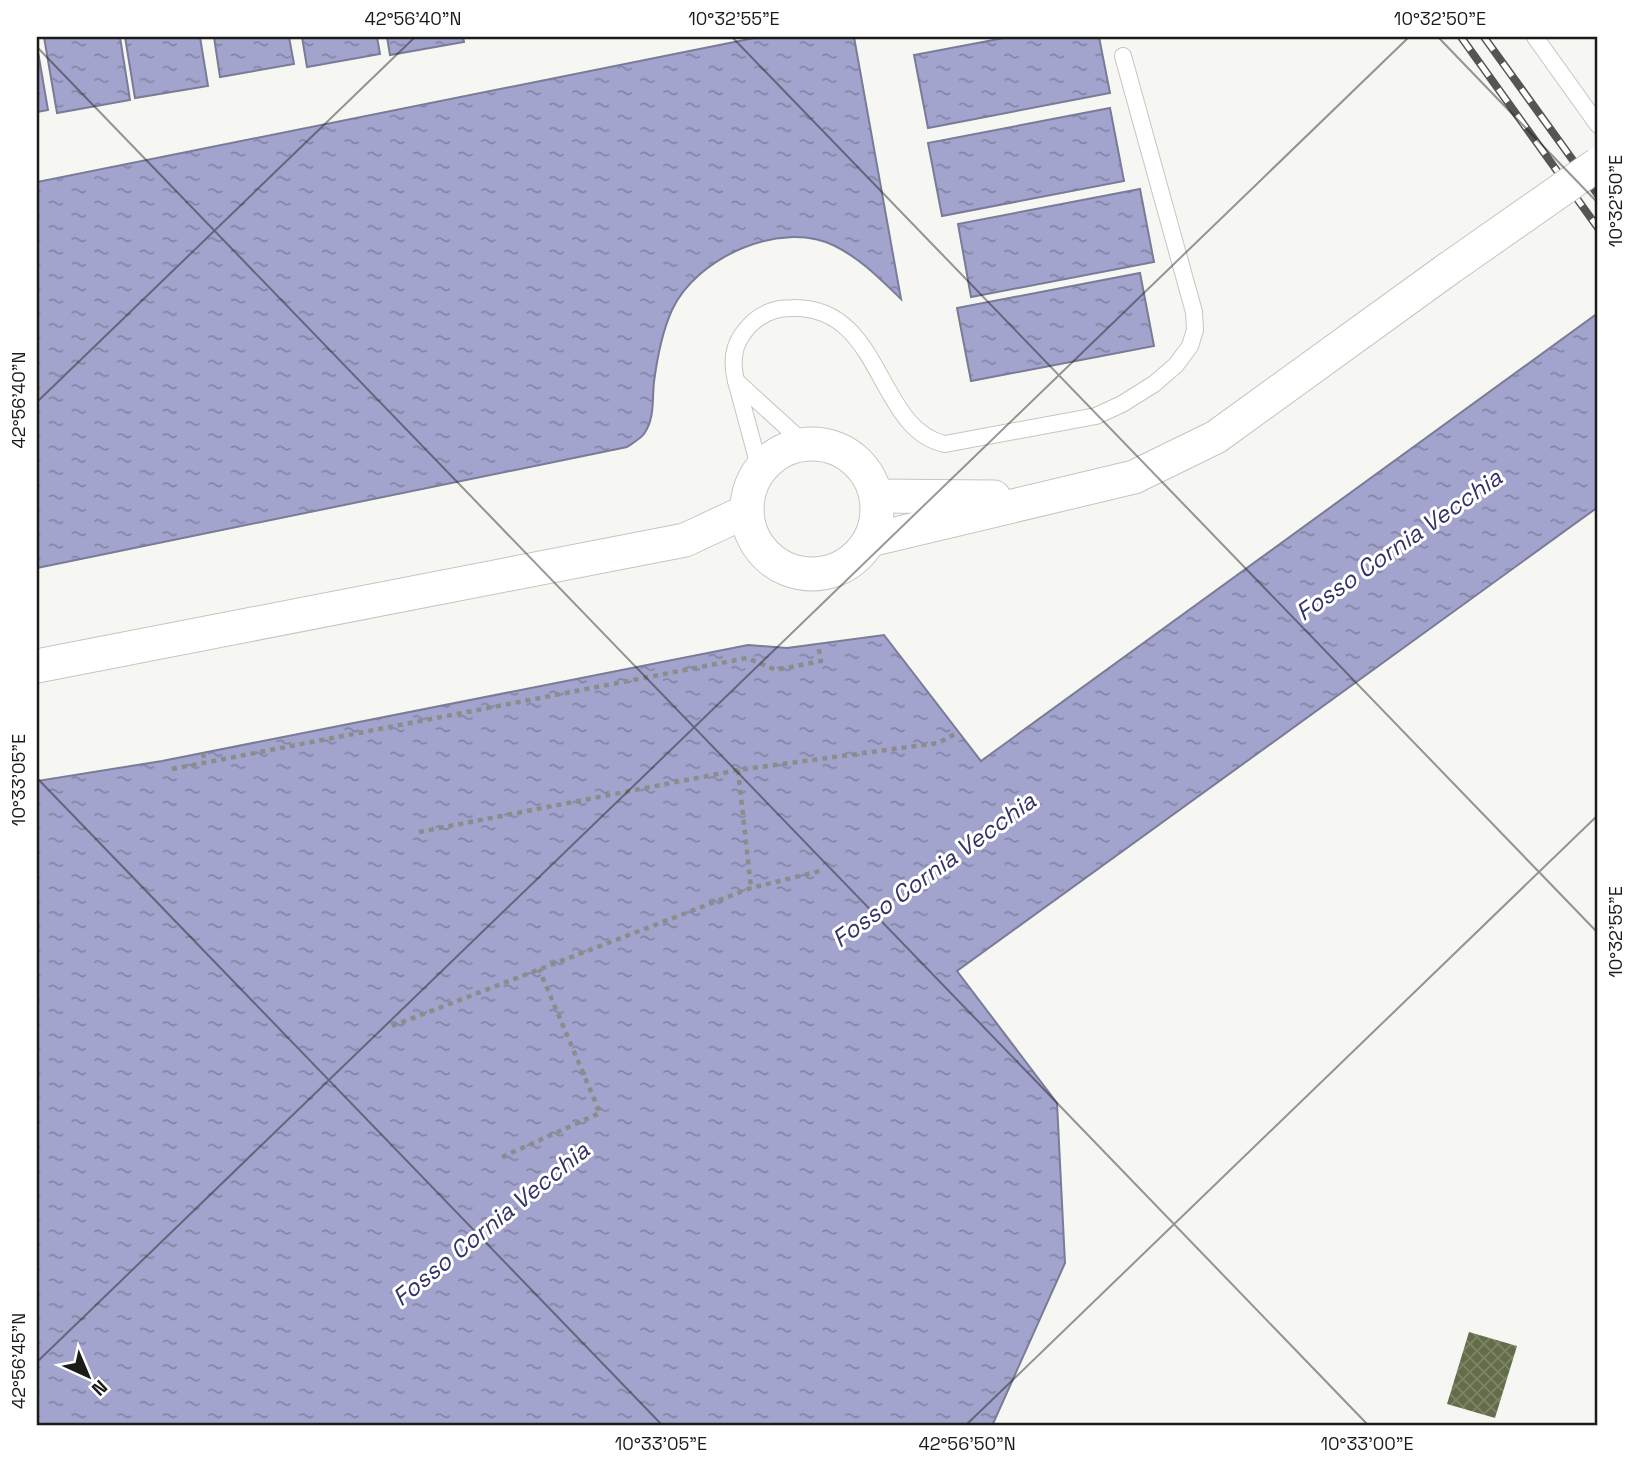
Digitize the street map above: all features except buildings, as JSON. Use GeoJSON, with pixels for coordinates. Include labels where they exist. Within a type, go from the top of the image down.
{"type":"FeatureCollection","features":[{"type":"Feature","properties":{"kind":"street"},"geometry":{"type":"LineString","coordinates":[[870,540],[1134,477],[1216,437],[1598,164]]}},
{"type":"Feature","properties":{"kind":"street"},"geometry":{"type":"LineString","coordinates":[[805,443],[824,444],[843,450],[859,462],[870,477],[877,496],[878,511],[870,540],[859,555],[844,566],[827,573],[808,574],[789,570],[773,561],[753,537],[747,511],[749,492],[760,470],[786,448],[805,443]]}},
{"type":"Feature","properties":{"kind":"street"},"geometry":{"type":"LineString","coordinates":[[877,496],[1042,498]]}},
{"type":"Feature","properties":{"kind":"street"},"geometry":{"type":"LineString","coordinates":[[37,666],[685,540],[747,511]]}},
{"type":"Feature","properties":{"kind":"street"},"geometry":{"type":"LineString","coordinates":[[685,540],[760,548]]}},
{"type":"Feature","properties":{"kind":"lane"},"geometry":{"type":"LineString","coordinates":[[1535,37],[1598,125]]}},
{"type":"Feature","properties":{"kind":"lane"},"geometry":{"type":"LineString","coordinates":[[760,470],[732,365],[738,341],[750,323],[764,313],[807,307],[832,317],[853,334],[906,417],[922,434],[945,444],[1096,416],[1154,384],[1176,365],[1190,346],[1195,330],[1194,312],[1123,56]]}},
{"type":"Feature","properties":{"kind":"lane"},"geometry":{"type":"LineString","coordinates":[[736,381],[805,443]]}},
{"type":"Feature","properties":{"kind":"path"},"geometry":{"type":"LineString","coordinates":[[172,769],[747,658],[776,670],[821,661],[818,644]]}},
{"type":"Feature","properties":{"kind":"path"},"geometry":{"type":"LineString","coordinates":[[419,832],[738,770],[938,743],[959,732]]}},
{"type":"Feature","properties":{"kind":"path"},"geometry":{"type":"LineString","coordinates":[[203,753],[205,763]]}},
{"type":"Feature","properties":{"kind":"path"},"geometry":{"type":"LineString","coordinates":[[738,770],[751,888]]}},
{"type":"Feature","properties":{"kind":"path"},"geometry":{"type":"LineString","coordinates":[[392,1026],[751,888],[820,871]]}},
{"type":"Feature","properties":{"kind":"path"},"geometry":{"type":"LineString","coordinates":[[502,1157],[600,1113],[539,969]]}},
{"type":"Feature","properties":{"kind":"water"},"geometry":{"type":"Polygon","coordinates":[[[44,37],[120,37],[130,100],[57,113],[44,37]]]}},
{"type":"Feature","properties":{"kind":"water"},"geometry":{"type":"Polygon","coordinates":[[[125,37],[200,37],[208,86],[135,98],[125,37]]]}},
{"type":"Feature","properties":{"kind":"water"},"geometry":{"type":"Polygon","coordinates":[[[214,37],[289,37],[294,64],[220,77],[214,37]]]}},
{"type":"Feature","properties":{"kind":"water"},"geometry":{"type":"Polygon","coordinates":[[[302,37],[377,37],[380,54],[307,67],[302,37]]]}},
{"type":"Feature","properties":{"kind":"water"},"geometry":{"type":"Polygon","coordinates":[[[387,37],[463,37],[464,42],[390,55],[387,37]]]}},
{"type":"Feature","properties":{"kind":"water"},"geometry":{"type":"Polygon","coordinates":[[[759,37],[854,37],[901,299],[862,263],[835,246],[814,239],[790,237],[766,240],[720,259],[684,291],[672,310],[658,355],[648,428],[627,447],[37,568],[37,182],[759,37]]]}},
{"type":"Feature","properties":{"kind":"water"},"geometry":{"type":"Polygon","coordinates":[[[1009,37],[1099,37],[1110,93],[928,128],[914,55],[1009,37]]]}},
{"type":"Feature","properties":{"kind":"water"},"geometry":{"type":"Polygon","coordinates":[[[37,46],[48,110],[37,112],[37,46]]]}},
{"type":"Feature","properties":{"kind":"water"},"geometry":{"type":"Polygon","coordinates":[[[1110,108],[1124,181],[942,216],[928,143],[1110,108]]]}},
{"type":"Feature","properties":{"kind":"water"},"geometry":{"type":"Polygon","coordinates":[[[1140,189],[1154,262],[971,297],[958,224],[1140,189]]]}},
{"type":"Feature","properties":{"kind":"water"},"geometry":{"type":"Polygon","coordinates":[[[1140,273],[1154,346],[971,381],[957,308],[1140,273]]]}},
{"type":"Feature","properties":{"kind":"water","name":"Fosso Cornia Vecchia"},"geometry":{"type":"Polygon","coordinates":[[[1598,313],[1598,507],[957,971],[1057,1103],[1065,1263],[992,1426],[37,1426],[37,781],[162,761],[748,645],[787,648],[884,635],[981,761],[1598,313]]]}},
{"type":"Feature","properties":{"kind":"railway"},"geometry":{"type":"LineString","coordinates":[[1461,37],[1598,228]]}},
{"type":"Feature","properties":{"kind":"railway"},"geometry":{"type":"LineString","coordinates":[[1484,37],[1598,195]]}}]}
